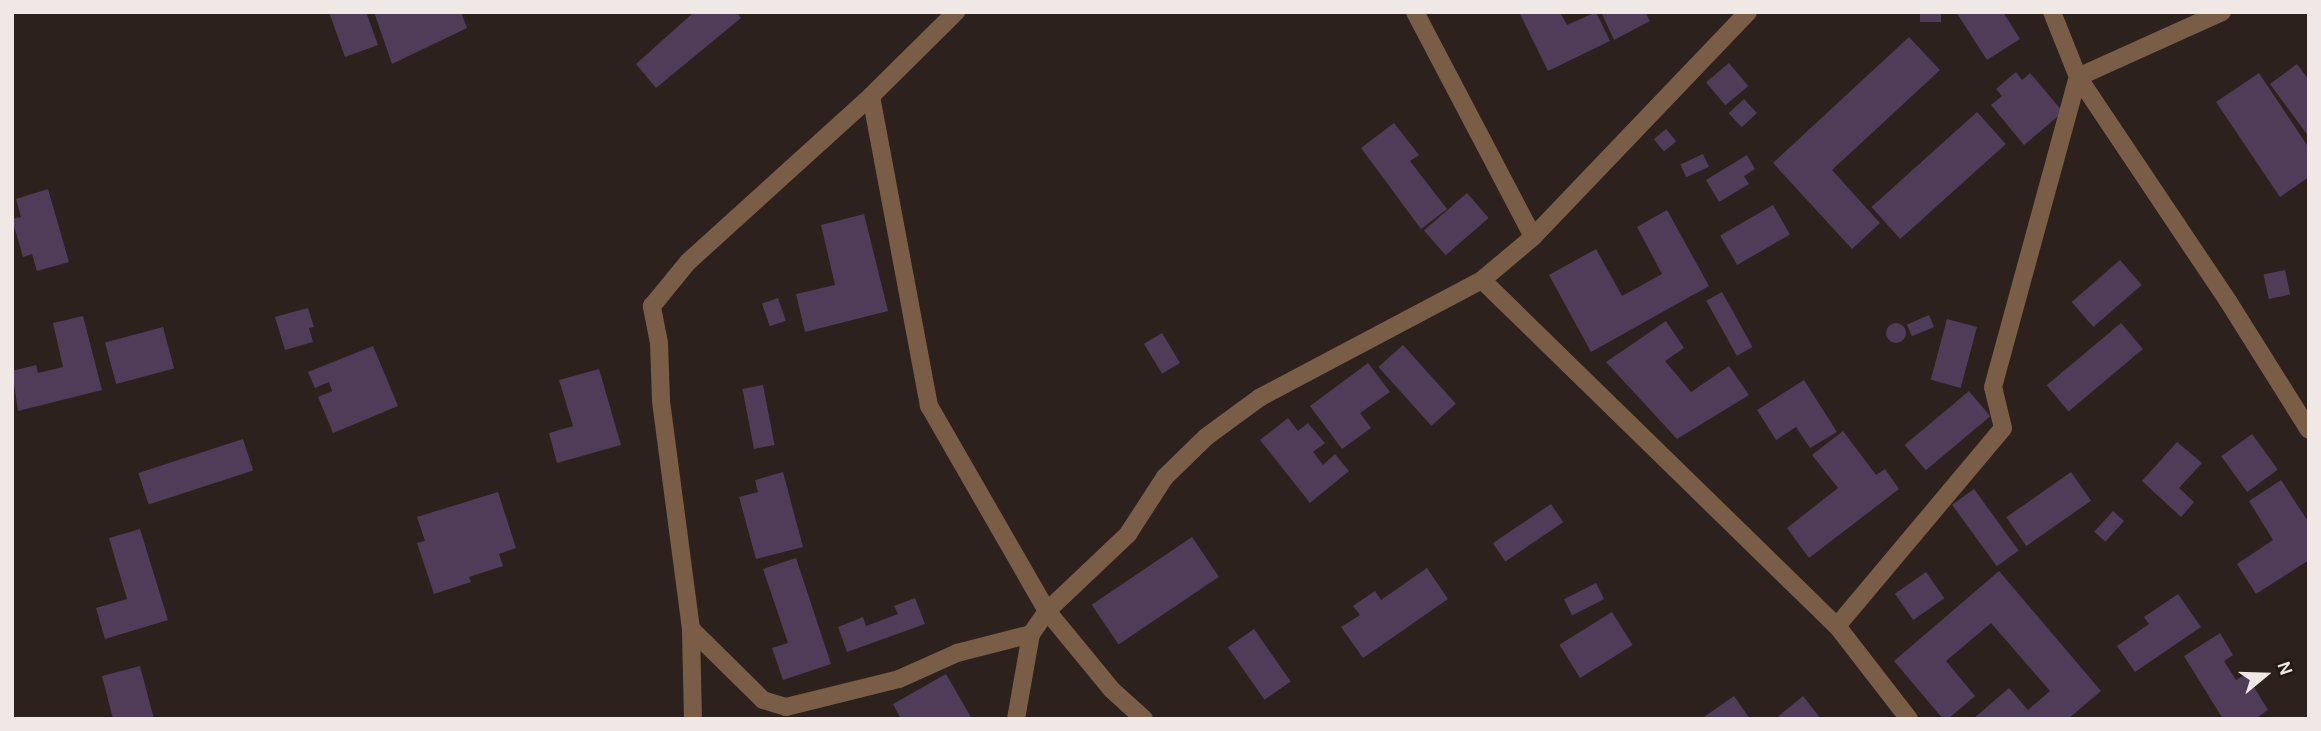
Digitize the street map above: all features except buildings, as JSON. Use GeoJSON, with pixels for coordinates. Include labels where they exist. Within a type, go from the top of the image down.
{"type":"FeatureCollection","features":[{"type":"Feature","properties":{"kind":"street"},"geometry":{"type":"LineString","coordinates":[[692,719],[691,629],[661,400],[659,343],[652,306],[688,262],[871,96],[957,12]]}},
{"type":"Feature","properties":{"kind":"street"},"geometry":{"type":"LineString","coordinates":[[1415,12],[1533,237]]}},
{"type":"Feature","properties":{"kind":"street"},"geometry":{"type":"LineString","coordinates":[[1016,719],[1031,634],[1047,611],[1128,534],[1165,477],[1206,437],[1259,398],[1482,280],[1533,237],[1748,12]]}},
{"type":"Feature","properties":{"kind":"street"},"geometry":{"type":"LineString","coordinates":[[2052,12],[2078,77],[2228,301],[2309,430]]}},
{"type":"Feature","properties":{"kind":"street"},"geometry":{"type":"LineString","coordinates":[[2078,77],[2222,12]]}},
{"type":"Feature","properties":{"kind":"street"},"geometry":{"type":"LineString","coordinates":[[1837,626],[2003,428],[1993,387],[2078,77]]}},
{"type":"Feature","properties":{"kind":"street"},"geometry":{"type":"LineString","coordinates":[[871,96],[929,406],[1047,611],[1112,690],[1144,719]]}},
{"type":"Feature","properties":{"kind":"street"},"geometry":{"type":"LineString","coordinates":[[1482,280],[1837,626],[1909,719]]}},
{"type":"Feature","properties":{"kind":"street"},"geometry":{"type":"LineString","coordinates":[[691,629],[763,700],[786,707],[899,679],[957,653],[1031,634]]}}]}
